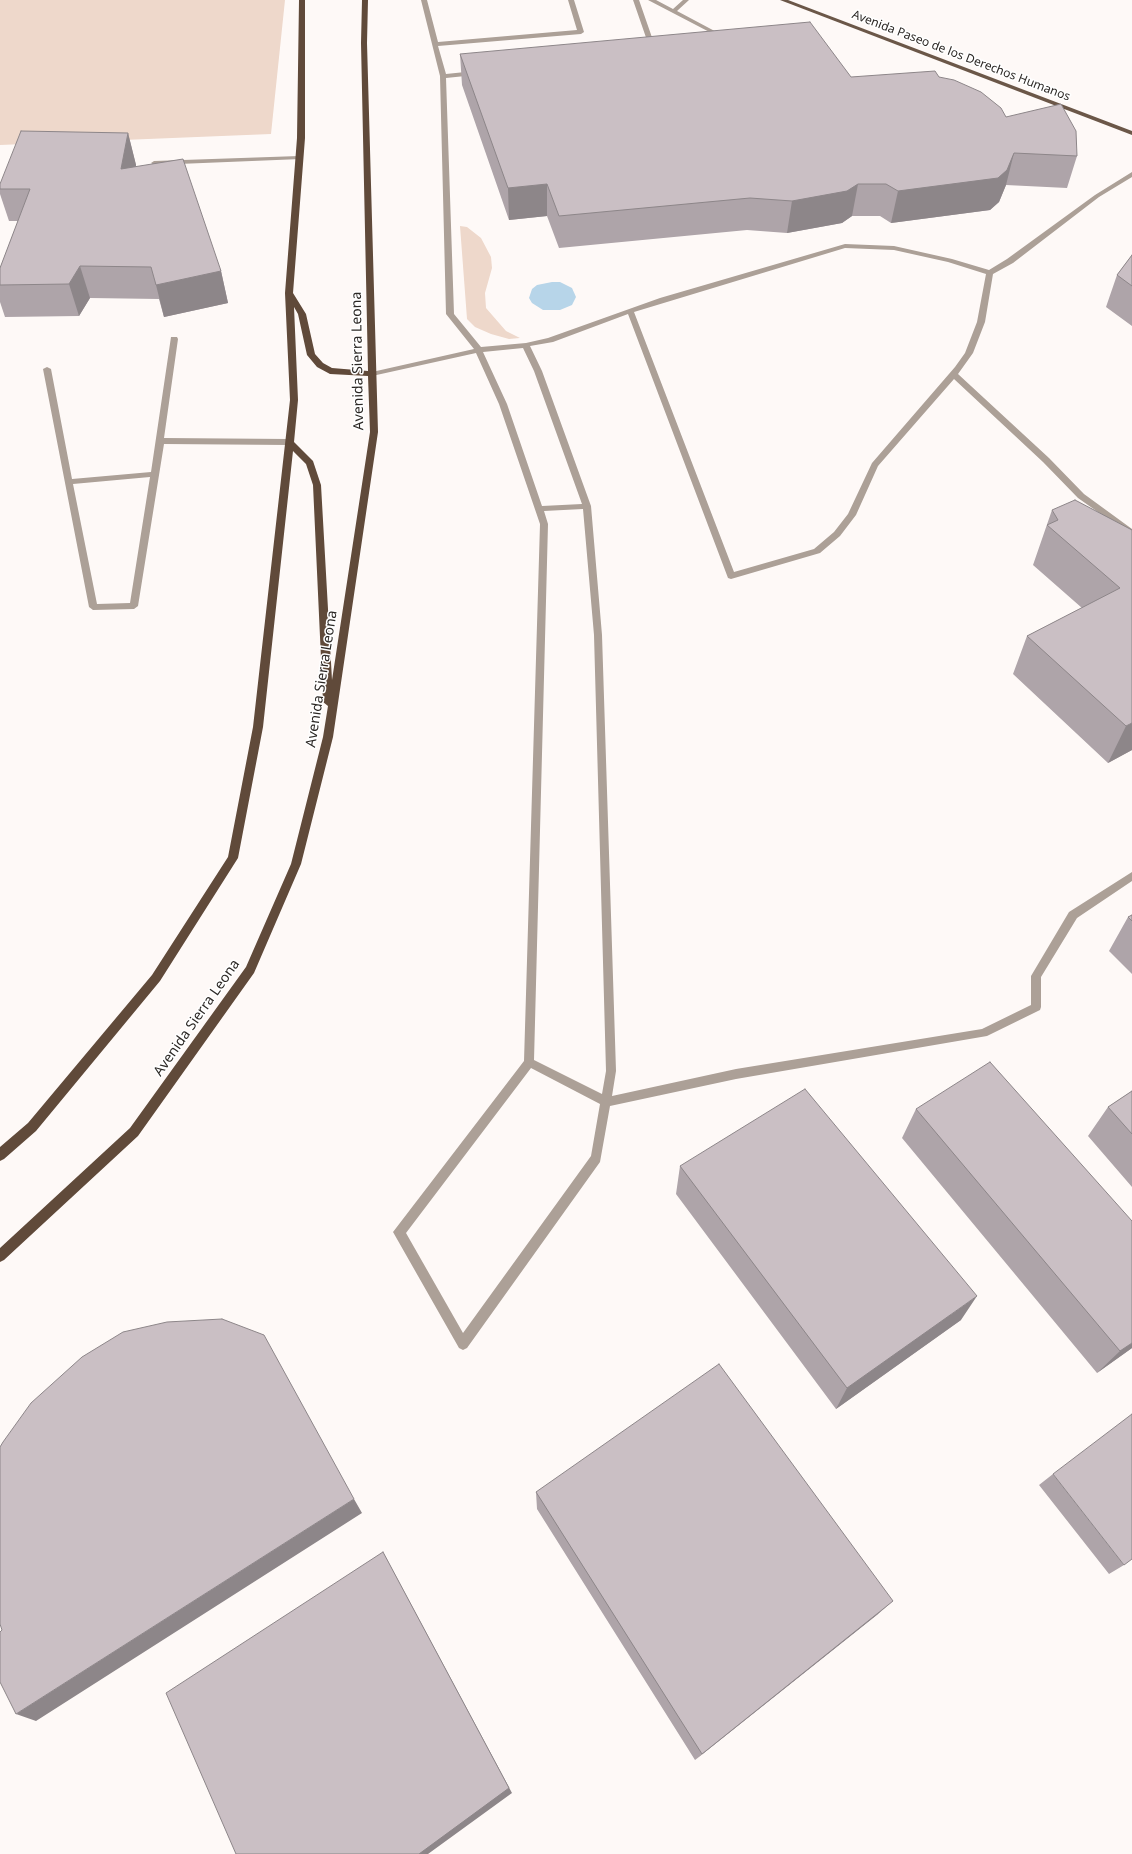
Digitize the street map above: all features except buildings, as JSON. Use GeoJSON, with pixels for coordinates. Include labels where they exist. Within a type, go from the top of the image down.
{"type":"FeatureCollection","features":[{"type":"Feature","properties":{"kind":"highway"},"geometry":{"type":"LineString","coordinates":[[0,1155],[32,1127],[156,978],[233,858],[258,727],[294,400],[289,293],[299,158],[302,0]]}},
{"type":"Feature","properties":{"kind":"highway","name":"Avenida Sierra Leona"},"geometry":{"type":"LineString","coordinates":[[0,1256],[134,1132],[250,970],[296,864],[328,737],[374,432],[365,0]]}},
{"type":"Feature","properties":{"kind":"highway"},"geometry":{"type":"LineString","coordinates":[[289,293],[302,314],[312,354],[320,365],[330,371],[372,374]]}},
{"type":"Feature","properties":{"kind":"highway"},"geometry":{"type":"LineString","coordinates":[[289,442],[310,462],[317,485],[330,724]]}},
{"type":"Feature","properties":{"kind":"main road","name":"Avenida Paseo de los Derechos Humanos"},"geometry":{"type":"LineString","coordinates":[[783,0],[1132,133]]}},
{"type":"Feature","properties":{"kind":"lane"},"geometry":{"type":"LineString","coordinates":[[424,0],[443,76],[450,314],[479,350],[503,404],[544,524],[529,1062],[399,1232],[463,1344],[596,1158],[611,1072],[599,643],[587,506],[538,371],[526,345]]}},
{"type":"Feature","properties":{"kind":"lane"},"geometry":{"type":"LineString","coordinates":[[436,44],[581,32],[571,0]]}},
{"type":"Feature","properties":{"kind":"lane"},"geometry":{"type":"LineString","coordinates":[[636,0],[656,58]]}},
{"type":"Feature","properties":{"kind":"lane"},"geometry":{"type":"LineString","coordinates":[[650,0],[725,38]]}},
{"type":"Feature","properties":{"kind":"lane"},"geometry":{"type":"LineString","coordinates":[[673,12],[686,0]]}},
{"type":"Feature","properties":{"kind":"lane"},"geometry":{"type":"LineString","coordinates":[[443,76],[483,72]]}},
{"type":"Feature","properties":{"kind":"lane"},"geometry":{"type":"LineString","coordinates":[[154,163],[299,158]]}},
{"type":"Feature","properties":{"kind":"lane"},"geometry":{"type":"LineString","coordinates":[[630,311],[731,576],[817,551],[837,534],[852,515],[875,465],[954,374],[969,353],[981,322],[990,273],[1010,261],[1097,196],[1132,174]]}},
{"type":"Feature","properties":{"kind":"lane"},"geometry":{"type":"LineString","coordinates":[[372,374],[479,350],[526,345],[550,340],[663,300],[845,246],[894,248],[950,260],[990,273]]}},
{"type":"Feature","properties":{"kind":"lane"},"geometry":{"type":"LineString","coordinates":[[48,369],[93,607],[134,606],[174,340]]}},
{"type":"Feature","properties":{"kind":"lane"},"geometry":{"type":"LineString","coordinates":[[954,374],[1046,460],[1081,496],[1132,533]]}},
{"type":"Feature","properties":{"kind":"lane"},"geometry":{"type":"LineString","coordinates":[[160,441],[289,442]]}},
{"type":"Feature","properties":{"kind":"lane"},"geometry":{"type":"LineString","coordinates":[[69,482],[154,474]]}},
{"type":"Feature","properties":{"kind":"lane"},"geometry":{"type":"LineString","coordinates":[[539,509],[587,506]]}},
{"type":"Feature","properties":{"kind":"lane"},"geometry":{"type":"LineString","coordinates":[[529,1062],[606,1102],[736,1074],[983,1033],[1036,1007],[1036,976],[1073,916],[1132,876]]}},
{"type":"Feature","properties":{"kind":"shaded area"},"geometry":{"type":"Polygon","coordinates":[[[0,0],[285,0],[271,134],[0,145],[0,0]]]}},
{"type":"Feature","properties":{"kind":"shaded area"},"geometry":{"type":"Polygon","coordinates":[[[460,226],[467,227],[481,238],[491,257],[492,268],[485,293],[486,308],[506,331],[520,338],[509,339],[491,334],[475,327],[467,319],[460,226]]]}},
{"type":"Feature","properties":{"kind":"water"},"geometry":{"type":"Polygon","coordinates":[[[560,282],[572,288],[576,297],[572,305],[560,310],[543,310],[532,303],[529,298],[532,289],[537,285],[560,282]]]}}]}
